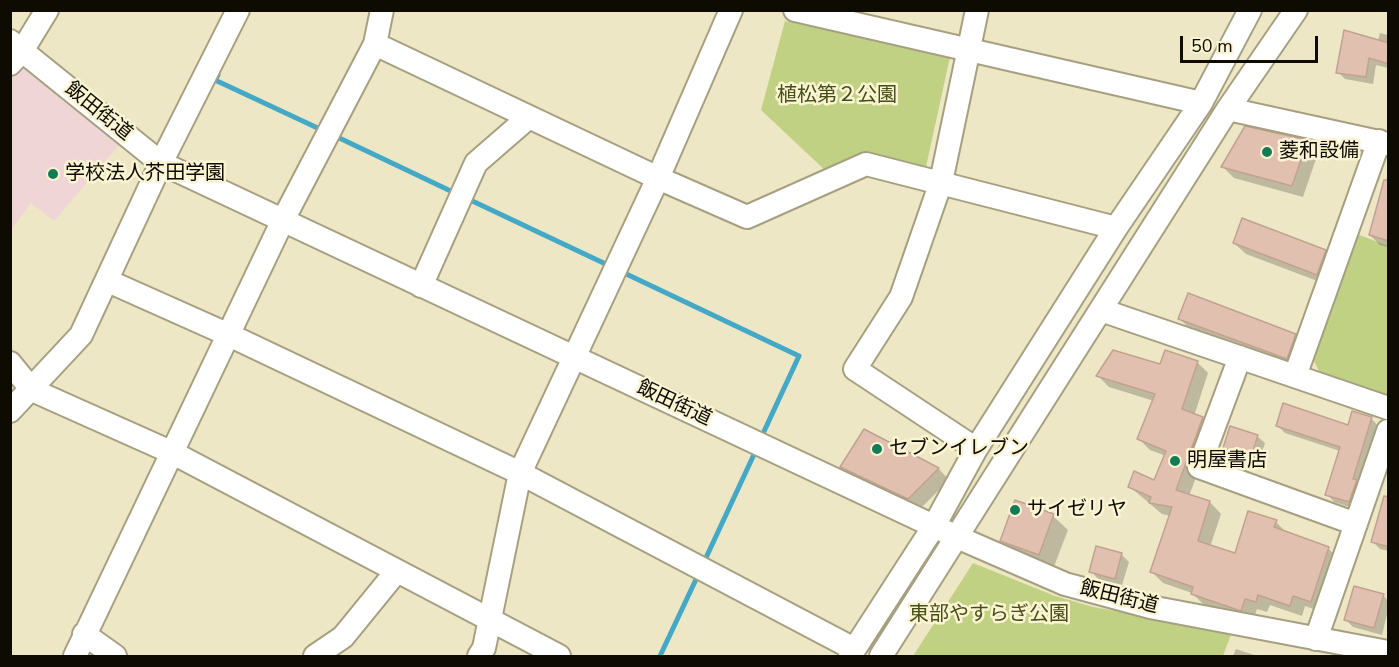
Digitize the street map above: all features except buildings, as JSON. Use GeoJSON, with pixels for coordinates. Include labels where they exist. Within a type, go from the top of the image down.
{"type":"FeatureCollection","features":[{"type":"Feature","properties":{"kind":"street"},"geometry":{"type":"LineString","coordinates":[[14,52],[47,10]]}},
{"type":"Feature","properties":{"kind":"street"},"geometry":{"type":"LineString","coordinates":[[10,411],[81,335],[161,163],[238,10]]}},
{"type":"Feature","properties":{"kind":"street"},"geometry":{"type":"LineString","coordinates":[[75,657],[283,220],[375,44],[382,10]]}},
{"type":"Feature","properties":{"kind":"street"},"geometry":{"type":"LineString","coordinates":[[479,657],[484,648],[520,473],[658,178],[731,10]]}},
{"type":"Feature","properties":{"kind":"street"},"geometry":{"type":"LineString","coordinates":[[795,10],[1201,102]]}},
{"type":"Feature","properties":{"kind":"street"},"geometry":{"type":"LineString","coordinates":[[976,449],[855,369],[901,297],[941,182],[977,10]]}},
{"type":"Feature","properties":{"kind":"street"},"geometry":{"type":"LineString","coordinates":[[108,281],[229,335],[520,473],[852,653],[934,526],[976,449],[1116,228],[1201,102],[1250,10]]}},
{"type":"Feature","properties":{"kind":"street"},"geometry":{"type":"LineString","coordinates":[[881,657],[1228,109],[1296,10]]}},
{"type":"Feature","properties":{"kind":"street"},"geometry":{"type":"LineString","coordinates":[[375,44],[658,178],[747,217],[866,164],[1116,228]]}},
{"type":"Feature","properties":{"kind":"street","name":"飯田街道"},"geometry":{"type":"LineString","coordinates":[[14,52],[161,163],[957,537],[1065,584],[1155,608],[1389,652]]}},
{"type":"Feature","properties":{"kind":"street"},"geometry":{"type":"LineString","coordinates":[[1228,109],[1384,143],[1295,376]]}},
{"type":"Feature","properties":{"kind":"street"},"geometry":{"type":"LineString","coordinates":[[421,286],[476,163],[529,117]]}},
{"type":"Feature","properties":{"kind":"street"},"geometry":{"type":"LineString","coordinates":[[1101,310],[1389,408]]}},
{"type":"Feature","properties":{"kind":"street"},"geometry":{"type":"LineString","coordinates":[[1240,357],[1199,467],[1356,524]]}},
{"type":"Feature","properties":{"kind":"street"},"geometry":{"type":"LineString","coordinates":[[10,363],[32,390],[173,453],[559,657]]}},
{"type":"Feature","properties":{"kind":"street"},"geometry":{"type":"LineString","coordinates":[[1316,639],[1389,431]]}},
{"type":"Feature","properties":{"kind":"street"},"geometry":{"type":"LineString","coordinates":[[315,657],[343,637],[396,572]]}},
{"type":"Feature","properties":{"kind":"street"},"geometry":{"type":"LineString","coordinates":[[84,634],[116,657]]}},
{"type":"Feature","properties":{"kind":"shaded area","name":"学校法人芥田学園"},"geometry":{"type":"Polygon","coordinates":[[[23,63],[120,144],[54,221],[31,203],[11,230],[11,77],[23,63]]]}},
{"type":"Feature","properties":{"kind":"green space","name":"植松第２公園"},"geometry":{"type":"Polygon","coordinates":[[[785,21],[950,57],[926,167],[864,154],[828,173],[761,110],[785,21]]]}},
{"type":"Feature","properties":{"kind":"green space"},"geometry":{"type":"Polygon","coordinates":[[[1357,234],[1388,246],[1388,394],[1385,396],[1320,373],[1314,361],[1357,234]]]}},
{"type":"Feature","properties":{"kind":"green space","name":"東部やすらぎ公園"},"geometry":{"type":"Polygon","coordinates":[[[973,563],[1055,596],[1093,607],[1232,632],[1223,656],[913,656],[973,563]]]}},
{"type":"Feature","properties":{"kind":"waterway"},"geometry":{"type":"LineString","coordinates":[[218,75],[215,80],[324,131]]}},
{"type":"Feature","properties":{"kind":"waterway"},"geometry":{"type":"LineString","coordinates":[[333,135],[457,194]]}},
{"type":"Feature","properties":{"kind":"waterway"},"geometry":{"type":"LineString","coordinates":[[466,198],[612,267]]}},
{"type":"Feature","properties":{"kind":"waterway"},"geometry":{"type":"LineString","coordinates":[[620,271],[799,356],[760,440]]}},
{"type":"Feature","properties":{"kind":"waterway"},"geometry":{"type":"LineString","coordinates":[[704,562],[757,448]]}},
{"type":"Feature","properties":{"kind":"waterway"},"geometry":{"type":"LineString","coordinates":[[660,656],[699,573]]}},
{"type":"Feature","properties":{"kind":"place","name":"菱和設備"},"geometry":{"type":"Point","coordinates":[1267,152]}},
{"type":"Feature","properties":{"kind":"place","name":"学校法人芥田学園"},"geometry":{"type":"Point","coordinates":[53,174]}},
{"type":"Feature","properties":{"kind":"place","name":"セブンイレブン"},"geometry":{"type":"Point","coordinates":[877,449]}},
{"type":"Feature","properties":{"kind":"place","name":"明屋書店"},"geometry":{"type":"Point","coordinates":[1175,461]}},
{"type":"Feature","properties":{"kind":"place","name":"サイゼリヤ"},"geometry":{"type":"Point","coordinates":[1015,510]}}]}
